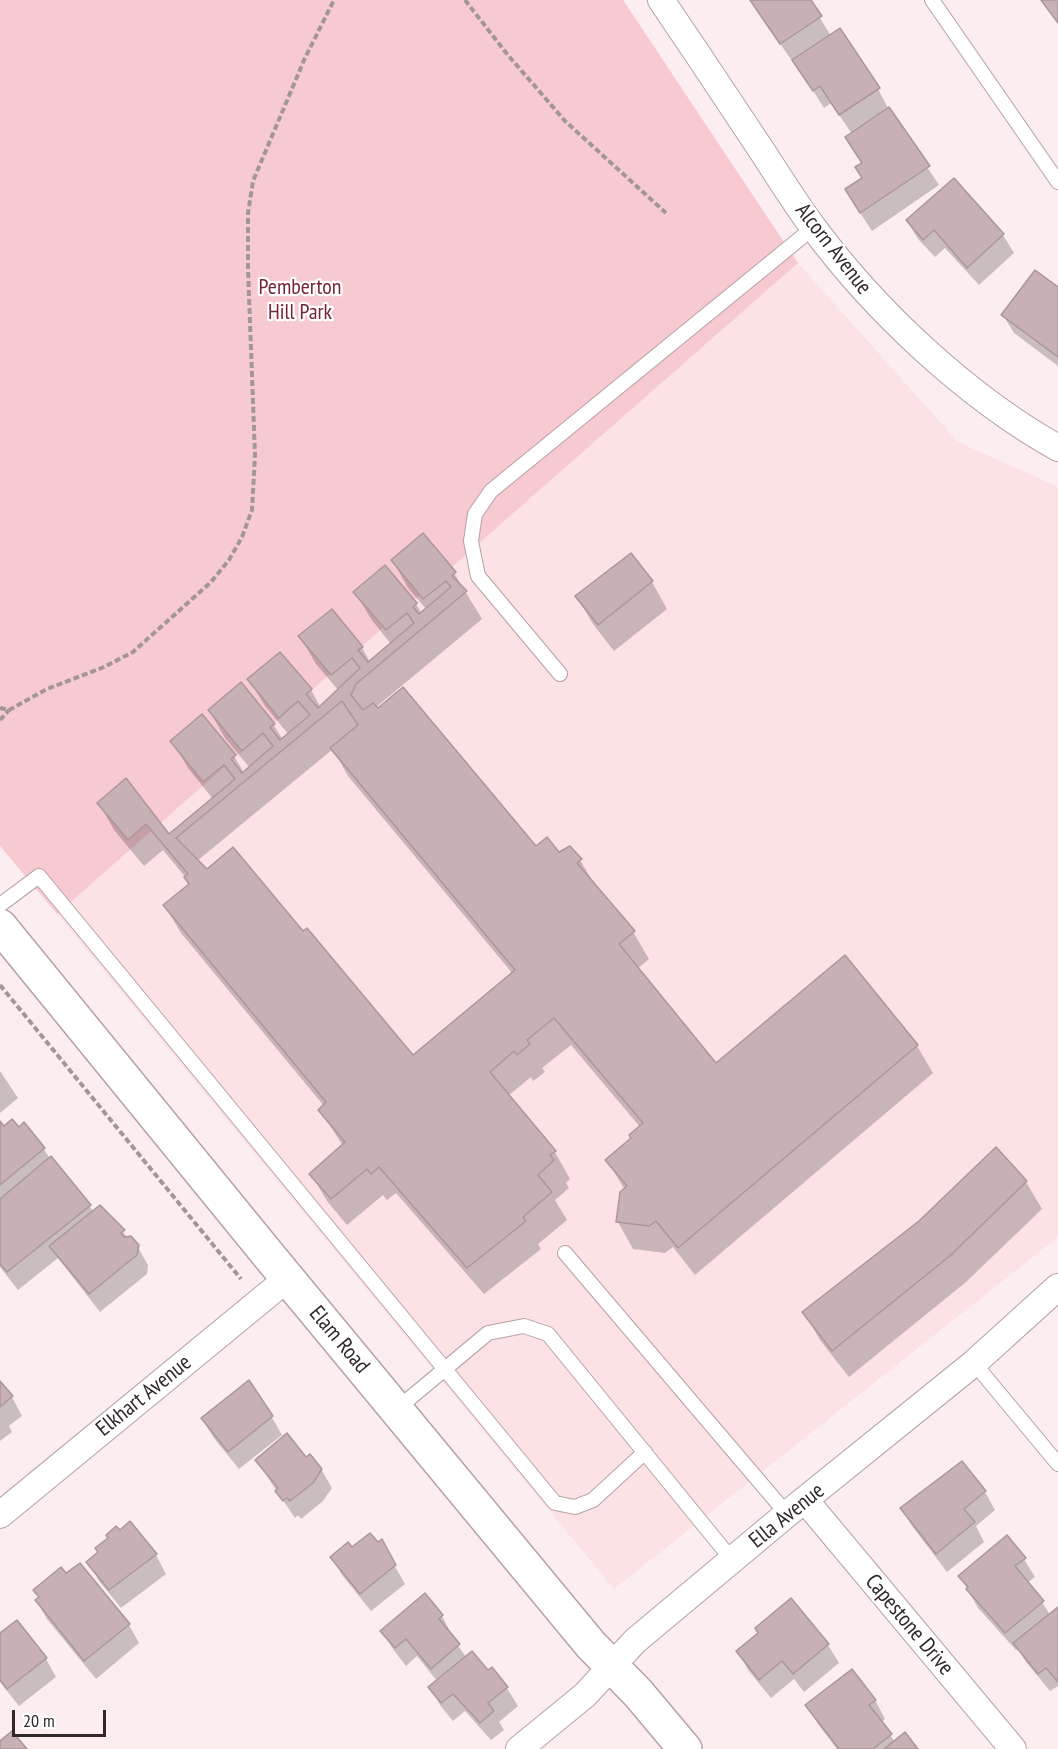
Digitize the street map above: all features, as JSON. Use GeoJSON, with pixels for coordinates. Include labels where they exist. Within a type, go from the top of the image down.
{"type":"FeatureCollection","features":[{"type":"Feature","properties":{"kind":"street","name":"Alcorn Avenue"},"geometry":{"type":"LineString","coordinates":[[662,0],[813,228],[876,303],[983,398],[1039,438],[1058,448]]}},
{"type":"Feature","properties":{"kind":"street","name":"Elam Road"},"geometry":{"type":"LineString","coordinates":[[0,926],[591,1645],[638,1693],[685,1749]]}},
{"type":"Feature","properties":{"kind":"street","name":"Elkhart Avenue"},"geometry":{"type":"LineString","coordinates":[[0,1515],[288,1278]]}},
{"type":"Feature","properties":{"kind":"street","name":"Ella Avenue"},"geometry":{"type":"LineString","coordinates":[[519,1749],[585,1695],[635,1641],[974,1363],[1058,1287]]}},
{"type":"Feature","properties":{"kind":"street","name":"Capestone Drive"},"geometry":{"type":"LineString","coordinates":[[796,1507],[1012,1749]]}},
{"type":"Feature","properties":{"kind":"lane"},"geometry":{"type":"LineString","coordinates":[[932,0],[1058,182]]}},
{"type":"Feature","properties":{"kind":"lane"},"geometry":{"type":"LineString","coordinates":[[560,674],[478,576],[471,541],[475,514],[492,491],[813,228]]}},
{"type":"Feature","properties":{"kind":"lane"},"geometry":{"type":"LineString","coordinates":[[0,905],[39,876],[555,1503],[574,1507],[593,1500],[645,1452]]}},
{"type":"Feature","properties":{"kind":"lane"},"geometry":{"type":"LineString","coordinates":[[565,1253],[796,1507]]}},
{"type":"Feature","properties":{"kind":"lane"},"geometry":{"type":"LineString","coordinates":[[397,1409],[488,1333],[524,1326],[548,1334],[733,1561]]}},
{"type":"Feature","properties":{"kind":"lane"},"geometry":{"type":"LineString","coordinates":[[974,1363],[1058,1464]]}},
{"type":"Feature","properties":{"kind":"path"},"geometry":{"type":"LineString","coordinates":[[0,720],[9,710],[46,689],[105,667],[133,652],[211,582],[229,560],[242,537],[252,510],[255,455],[248,269],[248,213],[253,181],[305,58],[334,0]]}},
{"type":"Feature","properties":{"kind":"path"},"geometry":{"type":"LineString","coordinates":[[465,0],[507,54],[565,121],[666,213]]}},
{"type":"Feature","properties":{"kind":"path"},"geometry":{"type":"LineString","coordinates":[[0,708],[9,710]]}},
{"type":"Feature","properties":{"kind":"path"},"geometry":{"type":"LineString","coordinates":[[0,985],[243,1281]]}},
{"type":"Feature","properties":{"kind":"shaded area"},"geometry":{"type":"Polygon","coordinates":[[[798,263],[958,442],[1058,487],[1058,1237],[614,1589],[57,914],[798,263]]]}},
{"type":"Feature","properties":{"kind":"green space","name":"Pemberton Hill Park"},"geometry":{"type":"Polygon","coordinates":[[[0,0],[623,0],[798,263],[57,914],[0,846],[0,0]]]}},
{"type":"Feature","properties":{"kind":"building"},"geometry":{"type":"Polygon","coordinates":[[[750,0],[811,0],[822,16],[780,44],[750,0]]]}},
{"type":"Feature","properties":{"kind":"building"},"geometry":{"type":"Polygon","coordinates":[[[1041,0],[1058,0],[1058,23],[1041,0]]]}},
{"type":"Feature","properties":{"kind":"building"},"geometry":{"type":"Polygon","coordinates":[[[840,28],[880,88],[839,115],[820,86],[813,91],[792,60],[840,28]]]}},
{"type":"Feature","properties":{"kind":"building"},"geometry":{"type":"Polygon","coordinates":[[[889,107],[930,166],[860,213],[845,189],[862,178],[855,167],[862,163],[845,137],[889,107]]]}},
{"type":"Feature","properties":{"kind":"building"},"geometry":{"type":"Polygon","coordinates":[[[954,178],[1004,234],[967,268],[934,230],[923,240],[906,220],[954,178]]]}},
{"type":"Feature","properties":{"kind":"building"},"geometry":{"type":"Polygon","coordinates":[[[1035,270],[1058,287],[1058,357],[1001,315],[1035,270]]]}},
{"type":"Feature","properties":{"kind":"building"},"geometry":{"type":"Polygon","coordinates":[[[423,533],[456,572],[452,576],[467,591],[356,684],[351,695],[363,710],[373,703],[378,708],[403,687],[536,846],[547,837],[559,852],[570,846],[582,859],[577,863],[635,931],[619,944],[716,1063],[845,955],[918,1045],[678,1248],[656,1221],[649,1226],[616,1222],[620,1192],[627,1186],[605,1160],[631,1138],[629,1135],[643,1123],[554,1018],[527,1040],[530,1044],[517,1055],[514,1051],[490,1072],[556,1151],[550,1155],[554,1160],[538,1175],[552,1192],[523,1217],[526,1221],[467,1268],[379,1167],[371,1174],[367,1169],[331,1199],[309,1174],[345,1142],[318,1110],[326,1102],[163,905],[189,884],[184,877],[188,874],[146,824],[128,840],[97,803],[126,778],[169,834],[235,779],[224,765],[203,782],[170,741],[202,714],[236,755],[231,759],[242,773],[273,746],[263,733],[242,751],[208,710],[241,682],[275,724],[270,727],[280,740],[310,715],[298,701],[279,718],[247,679],[280,652],[312,689],[306,694],[318,708],[360,668],[352,658],[331,675],[298,636],[332,609],[363,647],[358,650],[368,662],[414,623],[407,613],[386,630],[353,592],[385,565],[417,603],[413,607],[419,614],[451,587],[446,581],[423,599],[391,560],[423,533]],[[342,701],[176,838],[207,869],[233,847],[303,931],[307,928],[413,1055],[515,970],[330,748],[358,725],[342,701]]]}},
{"type":"Feature","properties":{"kind":"building"},"geometry":{"type":"Polygon","coordinates":[[[631,553],[653,581],[598,625],[575,596],[631,553]]]}},
{"type":"Feature","properties":{"kind":"building"},"geometry":{"type":"Polygon","coordinates":[[[12,1119],[19,1127],[24,1122],[45,1148],[0,1185],[0,1121],[4,1126],[12,1119]]]}},
{"type":"Feature","properties":{"kind":"building"},"geometry":{"type":"Polygon","coordinates":[[[996,1147],[1027,1181],[951,1255],[832,1351],[802,1312],[919,1221],[996,1147]]]}},
{"type":"Feature","properties":{"kind":"building"},"geometry":{"type":"Polygon","coordinates":[[[51,1156],[91,1205],[7,1272],[0,1264],[0,1199],[51,1156]]]}},
{"type":"Feature","properties":{"kind":"building"},"geometry":{"type":"Polygon","coordinates":[[[100,1205],[125,1230],[121,1233],[124,1237],[131,1236],[139,1245],[137,1255],[89,1294],[49,1246],[100,1205]]]}},
{"type":"Feature","properties":{"kind":"building"},"geometry":{"type":"Polygon","coordinates":[[[249,1380],[273,1416],[228,1452],[201,1418],[249,1380]]]}},
{"type":"Feature","properties":{"kind":"building"},"geometry":{"type":"Polygon","coordinates":[[[0,1381],[13,1396],[0,1407],[0,1381]]]}},
{"type":"Feature","properties":{"kind":"building"},"geometry":{"type":"Polygon","coordinates":[[[287,1433],[306,1457],[310,1454],[322,1469],[313,1483],[290,1501],[287,1498],[283,1501],[275,1491],[278,1488],[255,1460],[287,1433]]]}},
{"type":"Feature","properties":{"kind":"building"},"geometry":{"type":"Polygon","coordinates":[[[962,1461],[986,1491],[964,1509],[975,1522],[936,1554],[900,1508],[962,1461]]]}},
{"type":"Feature","properties":{"kind":"building"},"geometry":{"type":"Polygon","coordinates":[[[130,1521],[157,1554],[109,1590],[86,1562],[98,1552],[95,1548],[108,1538],[106,1535],[116,1526],[120,1530],[130,1521]]]}},
{"type":"Feature","properties":{"kind":"building"},"geometry":{"type":"Polygon","coordinates":[[[370,1533],[378,1542],[382,1539],[396,1565],[360,1594],[330,1557],[348,1542],[352,1547],[370,1533]]]}},
{"type":"Feature","properties":{"kind":"building"},"geometry":{"type":"Polygon","coordinates":[[[1007,1535],[1026,1558],[1015,1566],[1044,1601],[1005,1633],[966,1589],[968,1587],[958,1576],[1007,1535]]]}},
{"type":"Feature","properties":{"kind":"building"},"geometry":{"type":"Polygon","coordinates":[[[80,1563],[130,1624],[84,1661],[35,1600],[39,1597],[33,1590],[61,1567],[66,1573],[80,1563]]]}},
{"type":"Feature","properties":{"kind":"building"},"geometry":{"type":"Polygon","coordinates":[[[425,1593],[443,1615],[439,1619],[460,1644],[431,1669],[406,1639],[395,1648],[380,1631],[425,1593]]]}},
{"type":"Feature","properties":{"kind":"building"},"geometry":{"type":"Polygon","coordinates":[[[791,1598],[829,1644],[793,1674],[782,1661],[759,1680],[736,1651],[758,1633],[755,1628],[791,1598]]]}},
{"type":"Feature","properties":{"kind":"building"},"geometry":{"type":"Polygon","coordinates":[[[1058,1607],[1058,1682],[1046,1668],[1038,1674],[1013,1643],[1058,1607]]]}},
{"type":"Feature","properties":{"kind":"building"},"geometry":{"type":"Polygon","coordinates":[[[17,1620],[47,1658],[7,1689],[0,1680],[0,1633],[17,1620]]]}},
{"type":"Feature","properties":{"kind":"building"},"geometry":{"type":"Polygon","coordinates":[[[472,1651],[488,1670],[492,1667],[508,1687],[488,1703],[494,1711],[480,1723],[453,1694],[441,1703],[428,1687],[472,1651]]]}},
{"type":"Feature","properties":{"kind":"building"},"geometry":{"type":"Polygon","coordinates":[[[852,1669],[876,1700],[869,1705],[892,1734],[873,1749],[839,1749],[805,1705],[852,1669]]]}},
{"type":"Feature","properties":{"kind":"building"},"geometry":{"type":"Polygon","coordinates":[[[12,1731],[27,1749],[0,1749],[0,1741],[12,1731]]]}},
{"type":"Feature","properties":{"kind":"building"},"geometry":{"type":"Polygon","coordinates":[[[905,1732],[918,1749],[884,1749],[905,1732]]]}}]}
